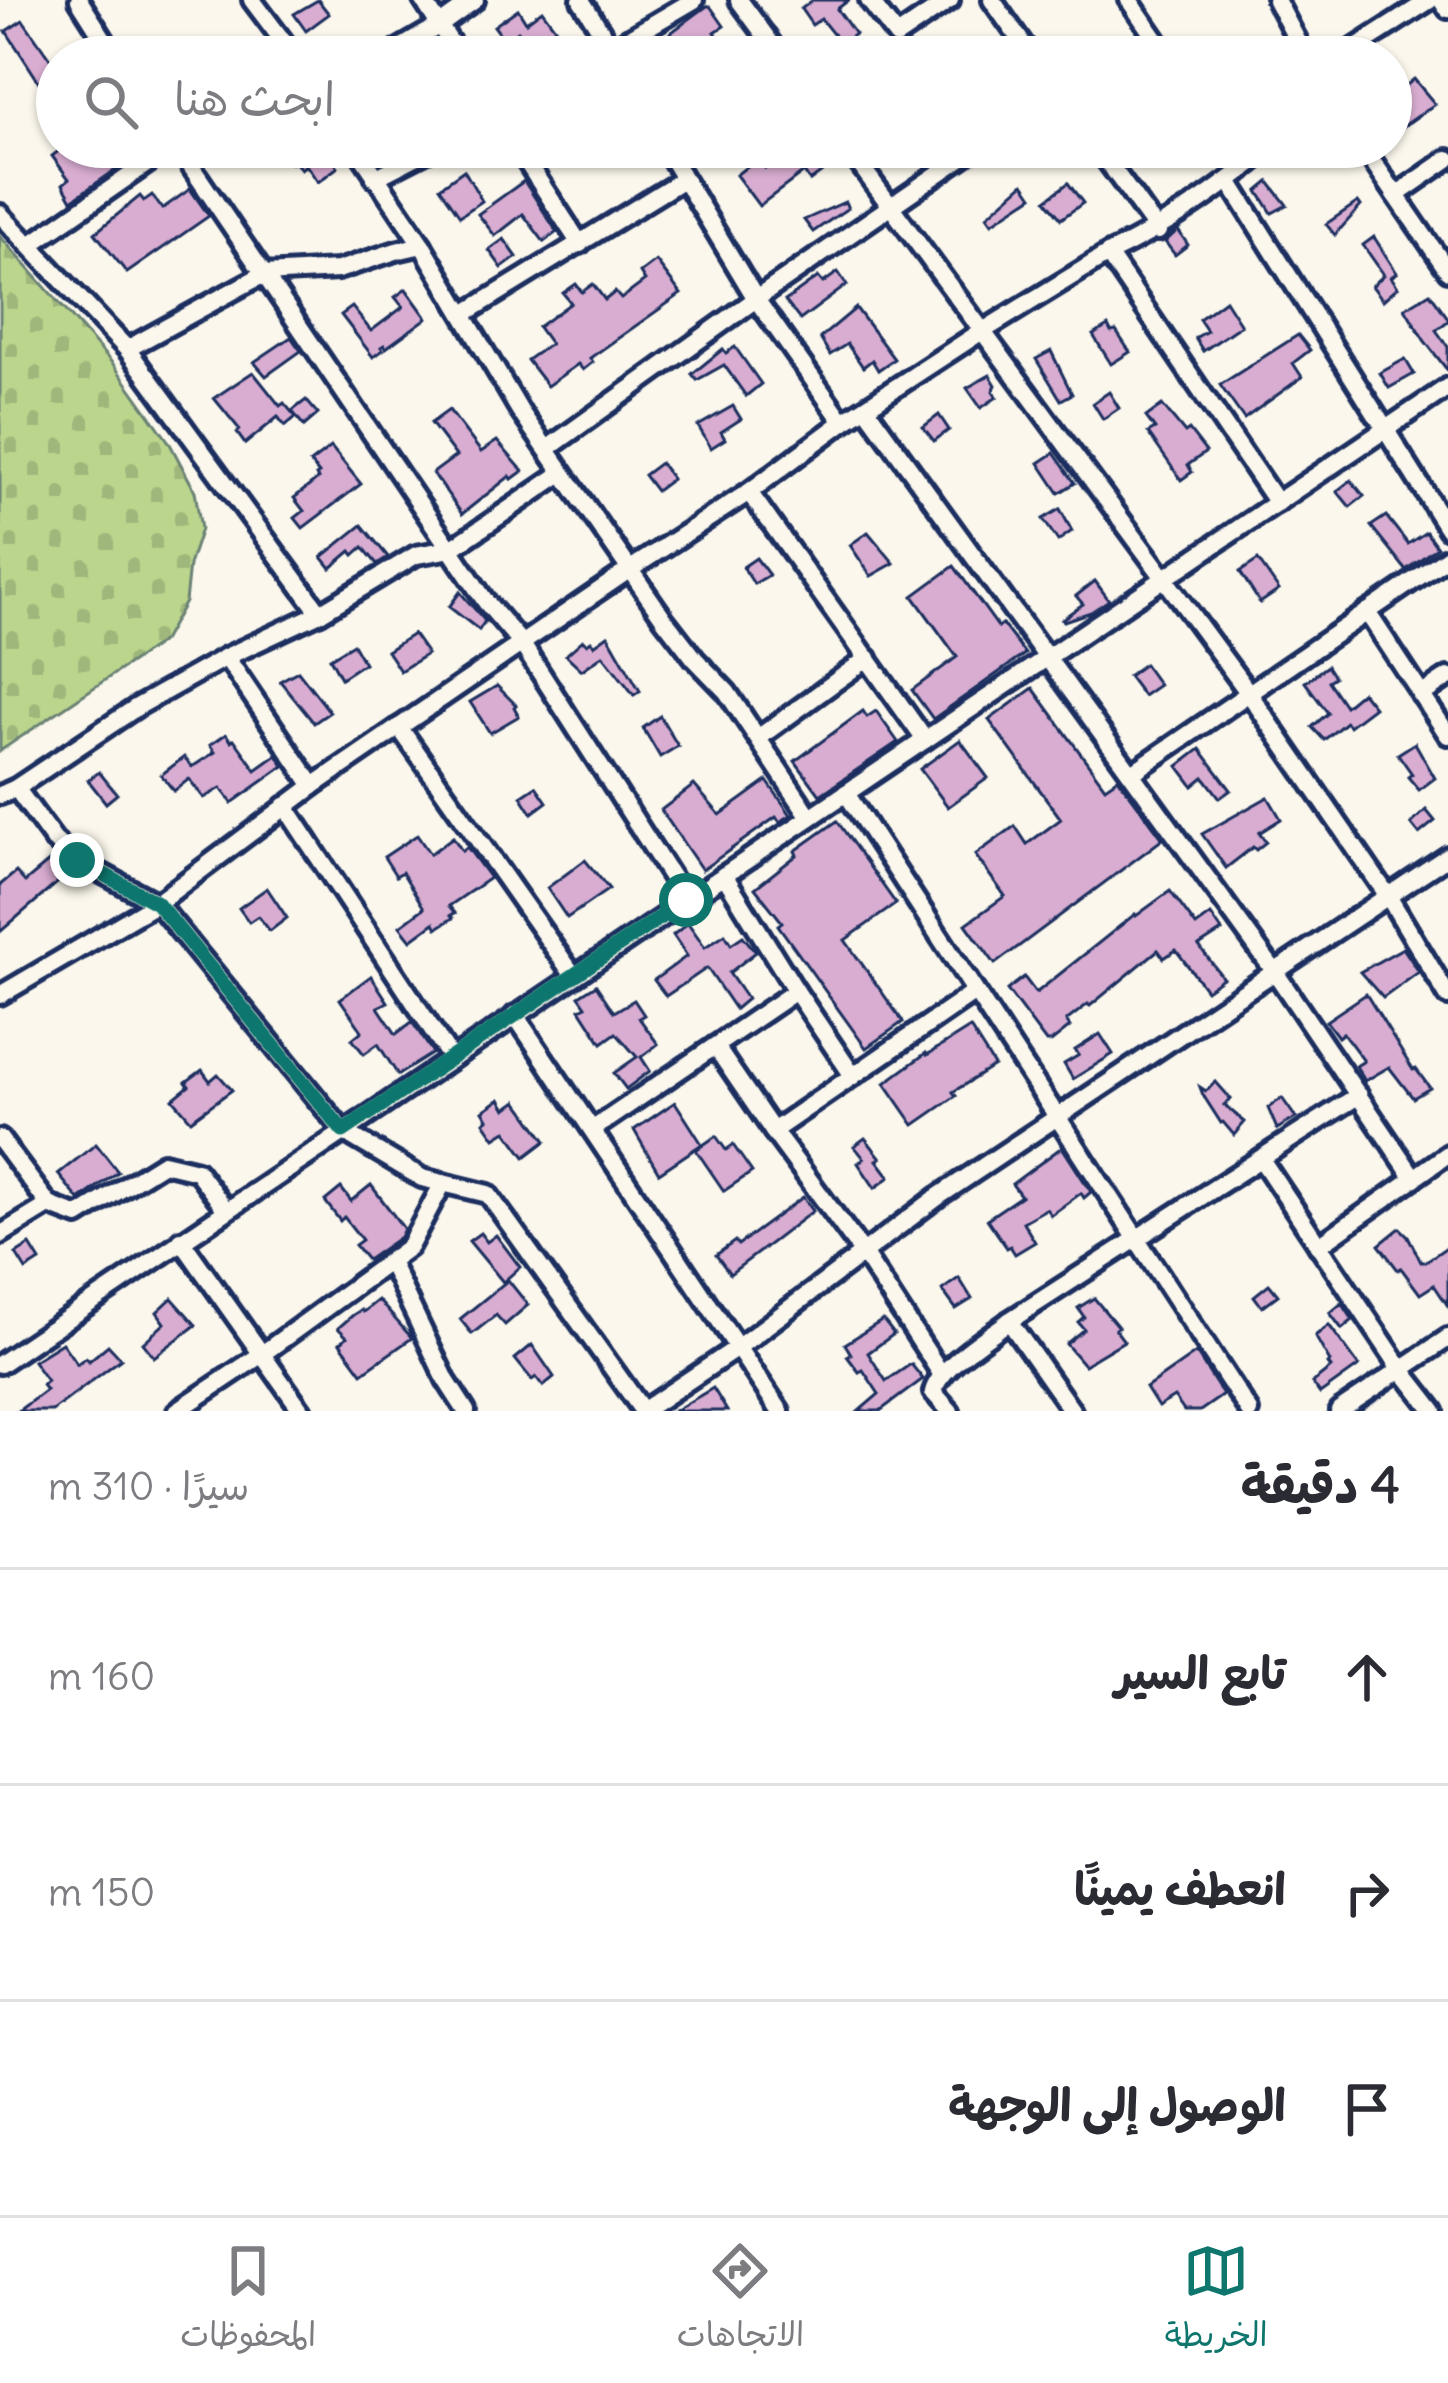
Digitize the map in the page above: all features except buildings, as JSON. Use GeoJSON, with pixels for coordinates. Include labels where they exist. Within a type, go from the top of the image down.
{"type":"FeatureCollection","features":[{"type":"Feature","properties":{"kind":"street"},"geometry":{"type":"LineString","coordinates":[[79,0],[102,36]]}},
{"type":"Feature","properties":{"kind":"street"},"geometry":{"type":"LineString","coordinates":[[252,0],[279,36]]}},
{"type":"Feature","properties":{"kind":"street"},"geometry":{"type":"LineString","coordinates":[[423,0],[447,36]]}},
{"type":"Feature","properties":{"kind":"street"},"geometry":{"type":"LineString","coordinates":[[421,36],[476,0]]}},
{"type":"Feature","properties":{"kind":"street"},"geometry":{"type":"LineString","coordinates":[[581,0],[599,36]]}},
{"type":"Feature","properties":{"kind":"street"},"geometry":{"type":"LineString","coordinates":[[637,36],[694,0]]}},
{"type":"Feature","properties":{"kind":"street"},"geometry":{"type":"LineString","coordinates":[[739,0],[766,36]]}},
{"type":"Feature","properties":{"kind":"street"},"geometry":{"type":"LineString","coordinates":[[869,0],[897,36],[950,0]]}},
{"type":"Feature","properties":{"kind":"street"},"geometry":{"type":"LineString","coordinates":[[992,0],[1017,36]]}},
{"type":"Feature","properties":{"kind":"street"},"geometry":{"type":"LineString","coordinates":[[1129,0],[1154,36]]}},
{"type":"Feature","properties":{"kind":"street"},"geometry":{"type":"LineString","coordinates":[[1276,0],[1295,36]]}},
{"type":"Feature","properties":{"kind":"street"},"geometry":{"type":"LineString","coordinates":[[1374,36],[1430,0]]}},
{"type":"Feature","properties":{"kind":"street"},"geometry":{"type":"LineString","coordinates":[[1442,0],[1448,9]]}},
{"type":"Feature","properties":{"kind":"street"},"geometry":{"type":"LineString","coordinates":[[1396,195],[1448,159]]}},
{"type":"Feature","properties":{"kind":"street"},"geometry":{"type":"LineString","coordinates":[[30,245],[141,168]]}},
{"type":"Feature","properties":{"kind":"street"},"geometry":{"type":"LineString","coordinates":[[192,168],[486,602],[522,644],[686,900]]}},
{"type":"Feature","properties":{"kind":"street"},"geometry":{"type":"LineString","coordinates":[[369,168],[422,245],[562,473],[695,658],[727,692],[810,817]]}},
{"type":"Feature","properties":{"kind":"street"},"geometry":{"type":"LineString","coordinates":[[375,178],[394,168]]}},
{"type":"Feature","properties":{"kind":"street"},"geometry":{"type":"LineString","coordinates":[[531,168],[580,244]]}},
{"type":"Feature","properties":{"kind":"street"},"geometry":{"type":"LineString","coordinates":[[676,168],[756,299],[843,422]]}},
{"type":"Feature","properties":{"kind":"street"},"geometry":{"type":"LineString","coordinates":[[863,168],[1248,692],[1388,896],[1448,996]]}},
{"type":"Feature","properties":{"kind":"street"},"geometry":{"type":"LineString","coordinates":[[547,449],[947,168]]}},
{"type":"Feature","properties":{"kind":"street"},"geometry":{"type":"LineString","coordinates":[[1112,168],[1158,230]]}},
{"type":"Feature","properties":{"kind":"street"},"geometry":{"type":"LineString","coordinates":[[1234,168],[1385,430],[1448,529]]}},
{"type":"Feature","properties":{"kind":"street"},"geometry":{"type":"LineString","coordinates":[[0,995],[157,903],[285,806],[749,492],[843,422],[1108,254],[1158,230],[1245,168]]}},
{"type":"Feature","properties":{"kind":"street"},"geometry":{"type":"LineString","coordinates":[[1377,168],[1448,271]]}},
{"type":"Feature","properties":{"kind":"street"},"geometry":{"type":"LineString","coordinates":[[464,314],[682,180]]}},
{"type":"Feature","properties":{"kind":"street"},"geometry":{"type":"LineString","coordinates":[[0,214],[127,349],[320,613]]}},
{"type":"Feature","properties":{"kind":"street"},"geometry":{"type":"LineString","coordinates":[[127,349],[264,274],[338,270],[422,245]]}},
{"type":"Feature","properties":{"kind":"street"},"geometry":{"type":"LineString","coordinates":[[1108,254],[1277,503]]}},
{"type":"Feature","properties":{"kind":"street"},"geometry":{"type":"LineString","coordinates":[[0,1364],[1448,387]]}},
{"type":"Feature","properties":{"kind":"street"},"geometry":{"type":"LineString","coordinates":[[866,408],[1275,972],[1414,1178]]}},
{"type":"Feature","properties":{"kind":"street"},"geometry":{"type":"LineString","coordinates":[[562,473],[451,549],[416,555],[320,613],[226,657],[137,706],[8,792],[77,860],[157,903],[343,1131],[422,1178],[488,1194],[643,1411],[737,1348],[939,1196],[1448,856]]}},
{"type":"Feature","properties":{"kind":"street"},"geometry":{"type":"LineString","coordinates":[[749,492],[925,740]]}},
{"type":"Feature","properties":{"kind":"street"},"geometry":{"type":"LineString","coordinates":[[1132,773],[1448,557]]}},
{"type":"Feature","properties":{"kind":"street"},"geometry":{"type":"LineString","coordinates":[[1367,612],[1448,735]]}},
{"type":"Feature","properties":{"kind":"street"},"geometry":{"type":"LineString","coordinates":[[226,657],[314,786]]}},
{"type":"Feature","properties":{"kind":"street"},"geometry":{"type":"LineString","coordinates":[[758,738],[868,658]]}},
{"type":"Feature","properties":{"kind":"street"},"geometry":{"type":"LineString","coordinates":[[1421,695],[1448,677]]}},
{"type":"Feature","properties":{"kind":"street"},"geometry":{"type":"LineString","coordinates":[[399,727],[574,976]]}},
{"type":"Feature","properties":{"kind":"street"},"geometry":{"type":"LineString","coordinates":[[846,793],[1249,1411]]}},
{"type":"Feature","properties":{"kind":"street"},"geometry":{"type":"LineString","coordinates":[[285,806],[451,1058]]}},
{"type":"Feature","properties":{"kind":"street"},"geometry":{"type":"LineString","coordinates":[[724,874],[853,1076]]}},
{"type":"Feature","properties":{"kind":"street"},"geometry":{"type":"LineString","coordinates":[[593,1129],[796,991]]}},
{"type":"Feature","properties":{"kind":"street"},"geometry":{"type":"LineString","coordinates":[[773,1131],[975,992]]}},
{"type":"Feature","properties":{"kind":"street"},"geometry":{"type":"LineString","coordinates":[[515,1016],[780,1411]]}},
{"type":"Feature","properties":{"kind":"street"},"geometry":{"type":"LineString","coordinates":[[715,1046],[863,1253],[942,1375]]}},
{"type":"Feature","properties":{"kind":"street"},"geometry":{"type":"LineString","coordinates":[[950,1411],[933,1392],[934,1384],[1009,1321],[1360,1096]]}},
{"type":"Feature","properties":{"kind":"street"},"geometry":{"type":"LineString","coordinates":[[0,1139],[49,1205],[78,1216],[163,1163],[197,1171],[226,1210]]}},
{"type":"Feature","properties":{"kind":"street"},"geometry":{"type":"LineString","coordinates":[[1318,1246],[1448,1154]]}},
{"type":"Feature","properties":{"kind":"street"},"geometry":{"type":"LineString","coordinates":[[1261,1159],[1433,1411]]}},
{"type":"Feature","properties":{"kind":"street"},"geometry":{"type":"LineString","coordinates":[[177,1411],[409,1247],[443,1183]]}},
{"type":"Feature","properties":{"kind":"street"},"geometry":{"type":"LineString","coordinates":[[0,1234],[49,1205]]}},
{"type":"Feature","properties":{"kind":"street"},"geometry":{"type":"LineString","coordinates":[[181,1240],[302,1411]]}},
{"type":"Feature","properties":{"kind":"street"},"geometry":{"type":"LineString","coordinates":[[390,1262],[446,1381],[466,1411]]}},
{"type":"Feature","properties":{"kind":"street"},"geometry":{"type":"LineString","coordinates":[[1009,1321],[1066,1408]]}},
{"type":"Feature","properties":{"kind":"street"},"geometry":{"type":"LineString","coordinates":[[1339,1411],[1448,1338]]}},
{"type":"Feature","properties":{"kind":"green space"},"geometry":{"type":"Polygon","coordinates":[[[0,236],[113,364],[169,442],[195,491],[201,529],[189,565],[185,602],[163,641],[0,751],[0,236]]]}},
{"type":"Feature","properties":{"kind":"route"},"geometry":{"type":"LineString","coordinates":[[77,860],[157,903],[343,1131],[686,900]]}}]}
